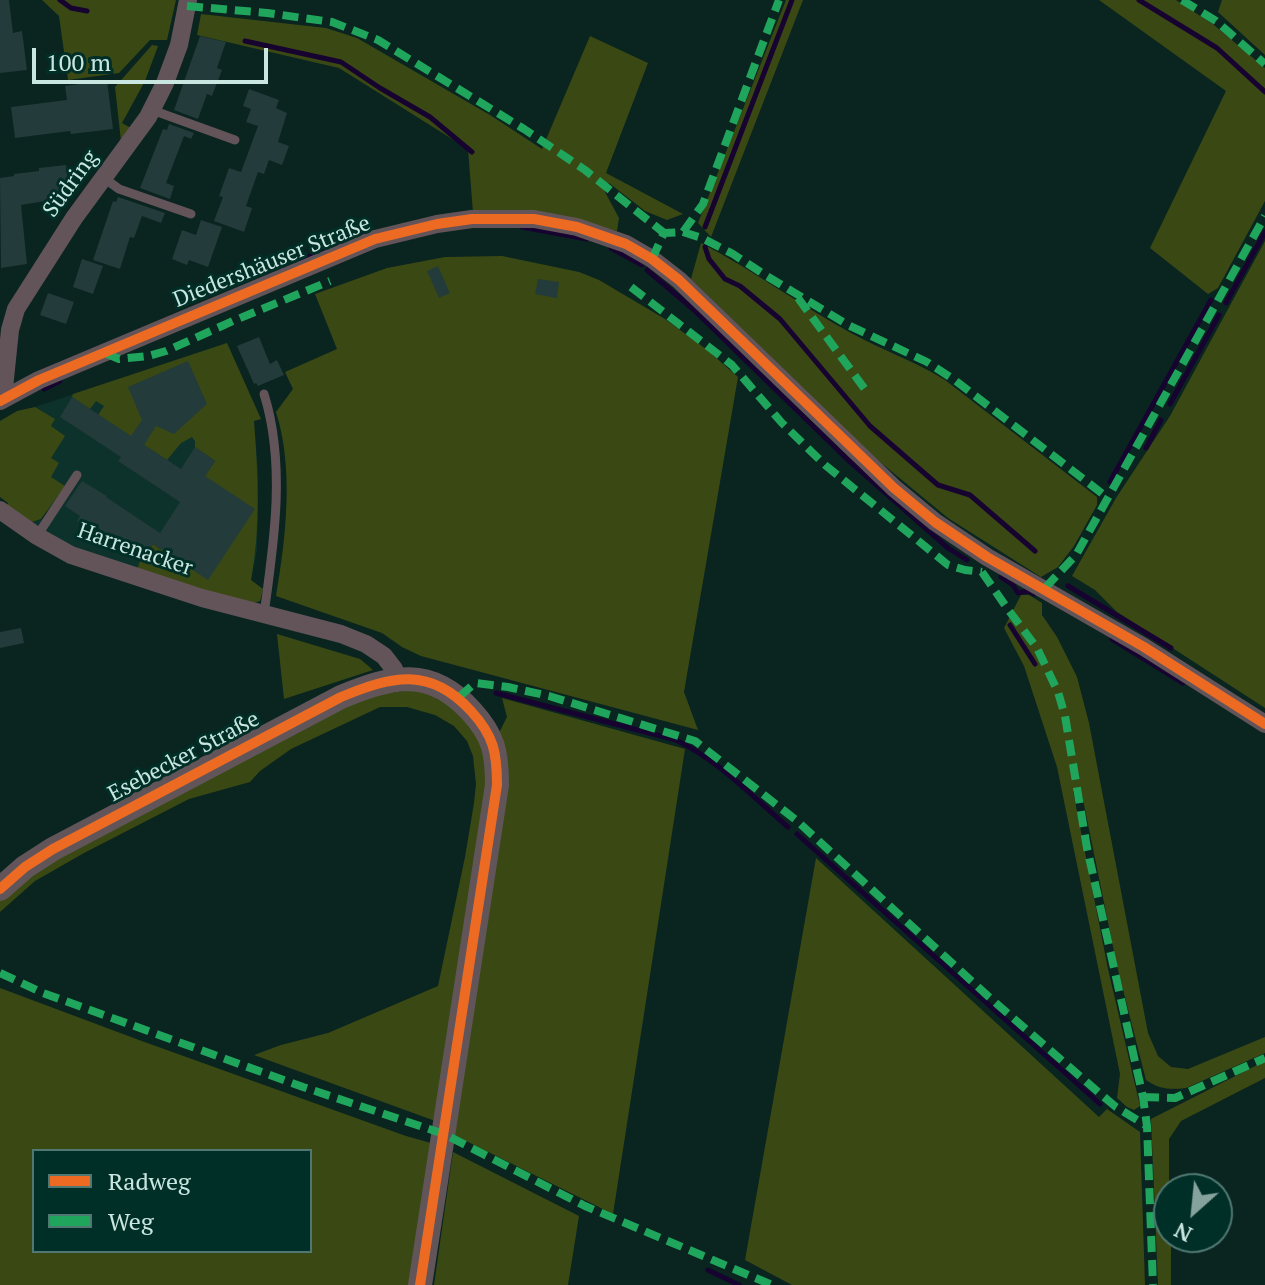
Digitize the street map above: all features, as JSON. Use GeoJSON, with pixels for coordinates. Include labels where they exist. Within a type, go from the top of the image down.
{"type":"FeatureCollection","features":[{"type":"Feature","properties":{"kind":"street","name":"Südring"},"geometry":{"type":"LineString","coordinates":[[2,399],[10,330],[8,309],[152,110],[179,45],[188,0]]}},
{"type":"Feature","properties":{"kind":"street","name":"Diedershäuser Straße"},"geometry":{"type":"LineString","coordinates":[[2,399],[375,239],[472,219],[534,219],[577,227],[626,244],[679,280],[894,488],[954,536],[1144,647],[1265,724]]}},
{"type":"Feature","properties":{"kind":"street","name":"Harrenacker"},"geometry":{"type":"LineString","coordinates":[[0,510],[71,555],[202,598],[341,634],[366,644],[384,656],[394,669],[397,680]]}},
{"type":"Feature","properties":{"kind":"street","name":"Esebecker Straße"},"geometry":{"type":"LineString","coordinates":[[0,889],[25,867],[53,849],[341,697],[371,684],[397,680]]}},
{"type":"Feature","properties":{"kind":"street"},"geometry":{"type":"LineString","coordinates":[[397,680],[427,681],[459,697],[484,727],[497,756],[497,785],[420,1285]]}},
{"type":"Feature","properties":{"kind":"lane"},"geometry":{"type":"LineString","coordinates":[[152,110],[235,140]]}},
{"type":"Feature","properties":{"kind":"lane"},"geometry":{"type":"LineString","coordinates":[[104,178],[119,189],[191,214]]}},
{"type":"Feature","properties":{"kind":"lane"},"geometry":{"type":"LineString","coordinates":[[264,394],[275,457],[276,494],[274,547],[264,614]]}},
{"type":"Feature","properties":{"kind":"lane"},"geometry":{"type":"LineString","coordinates":[[37,536],[77,475]]}},
{"type":"Feature","properties":{"kind":"shaded area"},"geometry":{"type":"Polygon","coordinates":[[[227,343],[261,419],[254,421],[258,506],[257,550],[251,580],[263,589],[260,601],[256,604],[74,549],[29,523],[42,519],[47,513],[51,426],[54,420],[35,407],[227,343]]]}},
{"type":"Feature","properties":{"kind":"green space"},"geometry":{"type":"Polygon","coordinates":[[[42,0],[176,0],[167,40],[150,40],[119,73],[68,80],[59,16],[42,0]]]}},
{"type":"Feature","properties":{"kind":"green space"},"geometry":{"type":"Polygon","coordinates":[[[786,0],[803,0],[711,237],[698,223],[786,0]]]}},
{"type":"Feature","properties":{"kind":"green space"},"geometry":{"type":"Polygon","coordinates":[[[1099,0],[1176,0],[1214,25],[1265,68],[1265,201],[1218,288],[1208,294],[1150,248],[1226,91],[1099,0]]]}},
{"type":"Feature","properties":{"kind":"green space"},"geometry":{"type":"Polygon","coordinates":[[[1222,0],[1265,0],[1265,55],[1218,12],[1222,0]]]}},
{"type":"Feature","properties":{"kind":"green space"},"geometry":{"type":"Polygon","coordinates":[[[201,14],[326,28],[357,38],[490,115],[542,149],[590,36],[648,63],[606,173],[683,214],[667,220],[645,211],[609,183],[604,190],[619,218],[617,231],[531,214],[473,213],[468,149],[339,68],[197,35],[201,14]]]}},
{"type":"Feature","properties":{"kind":"green space"},"geometry":{"type":"Polygon","coordinates":[[[152,45],[158,46],[145,81],[122,123],[131,128],[121,141],[115,87],[152,45]]]}},
{"type":"Feature","properties":{"kind":"green space"},"geometry":{"type":"Polygon","coordinates":[[[1265,241],[1265,708],[1117,612],[1095,590],[1072,576],[1116,498],[1170,416],[1265,241]]]}},
{"type":"Feature","properties":{"kind":"green space"},"geometry":{"type":"Polygon","coordinates":[[[701,243],[851,333],[945,380],[1097,497],[1097,505],[1058,567],[1041,577],[948,518],[874,457],[691,279],[701,243]]]}},
{"type":"Feature","properties":{"kind":"green space"},"geometry":{"type":"Polygon","coordinates":[[[502,256],[579,272],[599,280],[665,319],[738,377],[684,692],[698,730],[421,656],[382,633],[276,596],[283,550],[287,480],[282,434],[276,412],[293,389],[285,372],[337,349],[315,294],[387,268],[445,257],[502,256]]]}},
{"type":"Feature","properties":{"kind":"green space"},"geometry":{"type":"Polygon","coordinates":[[[227,343],[261,419],[254,421],[257,520],[251,580],[263,589],[260,601],[250,604],[137,570],[141,558],[153,544],[171,556],[205,476],[215,461],[195,447],[192,437],[181,443],[167,460],[98,415],[104,406],[96,401],[90,409],[72,397],[73,394],[227,343]]]}},
{"type":"Feature","properties":{"kind":"green space"},"geometry":{"type":"Polygon","coordinates":[[[35,407],[55,419],[51,426],[65,436],[51,458],[59,463],[51,477],[65,486],[41,519],[29,523],[0,497],[0,421],[17,411],[35,407]]]}},
{"type":"Feature","properties":{"kind":"green space"},"geometry":{"type":"Polygon","coordinates":[[[1021,595],[1029,595],[1042,603],[1042,615],[1077,677],[1089,723],[1148,1033],[1158,1056],[1171,1067],[1188,1069],[1265,1037],[1265,1053],[1186,1088],[1165,1088],[1146,1080],[1117,966],[1081,790],[1073,791],[1108,969],[1140,1106],[1134,1110],[1117,1098],[1120,1074],[1057,767],[1024,666],[1004,628],[1021,595]]]}},
{"type":"Feature","properties":{"kind":"green space"},"geometry":{"type":"Polygon","coordinates":[[[277,634],[360,659],[373,670],[284,699],[277,634]]]}},
{"type":"Feature","properties":{"kind":"green space"},"geometry":{"type":"Polygon","coordinates":[[[425,689],[468,717],[490,765],[438,1122],[254,1055],[328,1033],[438,986],[465,857],[476,784],[473,756],[467,741],[454,726],[435,715],[407,707],[380,707],[291,749],[250,782],[189,799],[84,853],[35,881],[0,912],[0,899],[26,875],[360,696],[425,689]]]}},
{"type":"Feature","properties":{"kind":"green space"},"geometry":{"type":"Polygon","coordinates":[[[502,698],[685,749],[613,1214],[450,1133],[498,735],[507,717],[502,698]]]}},
{"type":"Feature","properties":{"kind":"green space"},"geometry":{"type":"Polygon","coordinates":[[[816,858],[1099,1117],[1107,1109],[1140,1132],[1145,1285],[792,1285],[745,1260],[816,858]]]}},
{"type":"Feature","properties":{"kind":"green space"},"geometry":{"type":"Polygon","coordinates":[[[0,988],[431,1143],[411,1285],[0,1285],[0,988]]]}},
{"type":"Feature","properties":{"kind":"green space"},"geometry":{"type":"Polygon","coordinates":[[[1265,1061],[1265,1078],[1181,1121],[1169,1139],[1169,1173],[1153,1173],[1151,1119],[1265,1061]]]}},
{"type":"Feature","properties":{"kind":"green space"},"geometry":{"type":"Polygon","coordinates":[[[453,1152],[579,1216],[568,1285],[434,1285],[453,1152]]]}},
{"type":"Feature","properties":{"kind":"green space"},"geometry":{"type":"Polygon","coordinates":[[[1157,1253],[1171,1253],[1171,1285],[1158,1285],[1157,1253]]]}},
{"type":"Feature","properties":{"kind":"building"},"geometry":{"type":"Polygon","coordinates":[[[0,0],[9,0],[13,33],[22,31],[27,70],[0,73],[0,0]]]}},
{"type":"Feature","properties":{"kind":"building"},"geometry":{"type":"Polygon","coordinates":[[[200,36],[226,42],[217,68],[222,70],[212,96],[207,94],[198,119],[174,110],[200,36]]]}},
{"type":"Feature","properties":{"kind":"building"},"geometry":{"type":"Polygon","coordinates":[[[107,80],[113,129],[15,138],[11,107],[67,100],[65,86],[107,80]]]}},
{"type":"Feature","properties":{"kind":"building"},"geometry":{"type":"Polygon","coordinates":[[[249,89],[279,100],[276,108],[287,113],[278,142],[289,146],[282,165],[269,160],[264,174],[258,172],[246,206],[252,208],[244,232],[214,221],[229,168],[241,172],[258,126],[246,122],[251,109],[243,106],[249,89]]]}},
{"type":"Feature","properties":{"kind":"building"},"geometry":{"type":"Polygon","coordinates":[[[169,124],[194,133],[191,139],[184,136],[166,183],[174,186],[170,199],[140,188],[163,129],[167,130],[169,124]]]}},
{"type":"Feature","properties":{"kind":"building"},"geometry":{"type":"Polygon","coordinates":[[[66,165],[70,197],[21,205],[27,264],[1,268],[0,178],[66,165]]]}},
{"type":"Feature","properties":{"kind":"building"},"geometry":{"type":"Polygon","coordinates":[[[118,197],[165,213],[161,223],[142,216],[134,238],[130,237],[120,269],[93,260],[113,201],[116,202],[118,197]]]}},
{"type":"Feature","properties":{"kind":"building"},"geometry":{"type":"Polygon","coordinates":[[[201,220],[222,227],[208,267],[189,260],[187,265],[172,259],[182,230],[196,235],[201,220]]]}},
{"type":"Feature","properties":{"kind":"building"},"geometry":{"type":"Polygon","coordinates":[[[82,259],[103,266],[93,294],[73,287],[82,259]]]}},
{"type":"Feature","properties":{"kind":"building"},"geometry":{"type":"Polygon","coordinates":[[[438,266],[450,293],[439,298],[427,271],[438,266]]]}},
{"type":"Feature","properties":{"kind":"building"},"geometry":{"type":"Polygon","coordinates":[[[538,279],[559,282],[557,298],[535,294],[538,279]]]}},
{"type":"Feature","properties":{"kind":"building"},"geometry":{"type":"Polygon","coordinates":[[[48,293],[74,302],[66,324],[40,315],[48,293]]]}},
{"type":"Feature","properties":{"kind":"building"},"geometry":{"type":"Polygon","coordinates":[[[259,337],[270,364],[277,360],[284,375],[258,386],[254,384],[237,346],[259,337]]]}},
{"type":"Feature","properties":{"kind":"building"},"geometry":{"type":"Polygon","coordinates":[[[188,361],[207,404],[174,434],[156,426],[144,445],[181,469],[195,447],[215,461],[205,476],[255,509],[208,580],[153,544],[144,558],[90,523],[87,527],[77,521],[80,516],[65,506],[82,481],[160,533],[180,502],[118,461],[121,457],[60,417],[72,397],[131,436],[142,420],[128,387],[188,361]]]}},
{"type":"Feature","properties":{"kind":"building"},"geometry":{"type":"Polygon","coordinates":[[[21,628],[24,643],[0,648],[0,632],[21,628]]]}},
{"type":"Feature","properties":{"kind":"waterway"},"geometry":{"type":"LineString","coordinates":[[60,0],[71,8],[87,11]]}},
{"type":"Feature","properties":{"kind":"waterway"},"geometry":{"type":"LineString","coordinates":[[705,227],[792,0]]}},
{"type":"Feature","properties":{"kind":"waterway"},"geometry":{"type":"LineString","coordinates":[[1139,0],[1217,48],[1265,92]]}},
{"type":"Feature","properties":{"kind":"waterway"},"geometry":{"type":"LineString","coordinates":[[245,41],[341,62],[430,117],[472,152]]}},
{"type":"Feature","properties":{"kind":"waterway"},"geometry":{"type":"LineString","coordinates":[[522,227],[587,239]]}},
{"type":"Feature","properties":{"kind":"waterway"},"geometry":{"type":"LineString","coordinates":[[1226,303],[1265,232]]}},
{"type":"Feature","properties":{"kind":"waterway"},"geometry":{"type":"LineString","coordinates":[[302,260],[363,235]]}},
{"type":"Feature","properties":{"kind":"waterway"},"geometry":{"type":"LineString","coordinates":[[705,247],[709,259],[725,279],[740,286],[780,319],[870,426],[938,485],[970,495],[1035,551]]}},
{"type":"Feature","properties":{"kind":"waterway"},"geometry":{"type":"LineString","coordinates":[[611,248],[642,265]]}},
{"type":"Feature","properties":{"kind":"waterway"},"geometry":{"type":"LineString","coordinates":[[647,270],[694,310],[847,459],[948,548],[967,560]]}},
{"type":"Feature","properties":{"kind":"waterway"},"geometry":{"type":"LineString","coordinates":[[1110,482],[1211,300]]}},
{"type":"Feature","properties":{"kind":"waterway"},"geometry":{"type":"LineString","coordinates":[[1170,404],[1219,315]]}},
{"type":"Feature","properties":{"kind":"waterway"},"geometry":{"type":"LineString","coordinates":[[44,389],[60,381]]}},
{"type":"Feature","properties":{"kind":"waterway"},"geometry":{"type":"LineString","coordinates":[[1146,448],[1161,420]]}},
{"type":"Feature","properties":{"kind":"waterway"},"geometry":{"type":"LineString","coordinates":[[1001,577],[1018,593],[1028,591],[1034,594]]}},
{"type":"Feature","properties":{"kind":"waterway"},"geometry":{"type":"LineString","coordinates":[[1068,586],[1171,648]]}},
{"type":"Feature","properties":{"kind":"waterway"},"geometry":{"type":"LineString","coordinates":[[1010,625],[1035,664]]}},
{"type":"Feature","properties":{"kind":"waterway"},"geometry":{"type":"LineString","coordinates":[[1112,639],[1183,683]]}},
{"type":"Feature","properties":{"kind":"waterway"},"geometry":{"type":"LineString","coordinates":[[496,693],[676,740],[721,768],[788,827]]}},
{"type":"Feature","properties":{"kind":"waterway"},"geometry":{"type":"LineString","coordinates":[[797,834],[1100,1104]]}},
{"type":"Feature","properties":{"kind":"waterway"},"geometry":{"type":"LineString","coordinates":[[708,1270],[739,1285]]}},
{"type":"Feature","properties":{"kind":"marked path"},"geometry":{"type":"LineString","coordinates":[[652,259],[664,233],[683,232],[703,204],[779,0]]}},
{"type":"Feature","properties":{"kind":"marked path"},"geometry":{"type":"LineString","coordinates":[[1182,0],[1216,21],[1265,64]]}},
{"type":"Feature","properties":{"kind":"marked path"},"geometry":{"type":"LineString","coordinates":[[187,6],[332,22],[378,40],[585,170],[664,233]]}},
{"type":"Feature","properties":{"kind":"marked path"},"geometry":{"type":"LineString","coordinates":[[1045,588],[1076,555],[1265,216]]}},
{"type":"Feature","properties":{"kind":"marked path"},"geometry":{"type":"LineString","coordinates":[[683,232],[733,254],[848,325],[927,362],[1108,498]]}},
{"type":"Feature","properties":{"kind":"marked path"},"geometry":{"type":"LineString","coordinates":[[105,353],[119,359],[166,351],[330,281]]}},
{"type":"Feature","properties":{"kind":"marked path"},"geometry":{"type":"LineString","coordinates":[[631,287],[732,365],[782,423],[825,465],[948,565],[982,572]]}},
{"type":"Feature","properties":{"kind":"marked path"},"geometry":{"type":"LineString","coordinates":[[798,298],[867,392]]}},
{"type":"Feature","properties":{"kind":"marked path"},"geometry":{"type":"LineString","coordinates":[[982,572],[1037,648],[1058,692],[1065,716],[1087,848],[1143,1097],[1147,1126],[1153,1285]]}},
{"type":"Feature","properties":{"kind":"marked path"},"geometry":{"type":"LineString","coordinates":[[459,697],[475,683],[508,687],[549,696],[695,741],[796,820],[989,997],[1104,1097],[1147,1126]]}},
{"type":"Feature","properties":{"kind":"marked path"},"geometry":{"type":"LineString","coordinates":[[0,973],[43,993],[303,1087],[444,1134],[585,1206],[772,1285]]}},
{"type":"Feature","properties":{"kind":"marked path"},"geometry":{"type":"LineString","coordinates":[[1143,1097],[1175,1098],[1265,1058]]}},
{"type":"Feature","properties":{"kind":"cycle path"},"geometry":{"type":"LineString","coordinates":[[0,401],[39,380],[375,239],[472,219],[534,219],[577,227],[626,244],[679,280],[894,488],[935,522],[987,557],[1144,647],[1265,724]]}},
{"type":"Feature","properties":{"kind":"cycle path"},"geometry":{"type":"LineString","coordinates":[[0,889],[25,867],[53,849],[341,697],[377,684],[410,679],[441,687],[471,711],[493,745],[497,785],[420,1285]]}}]}
